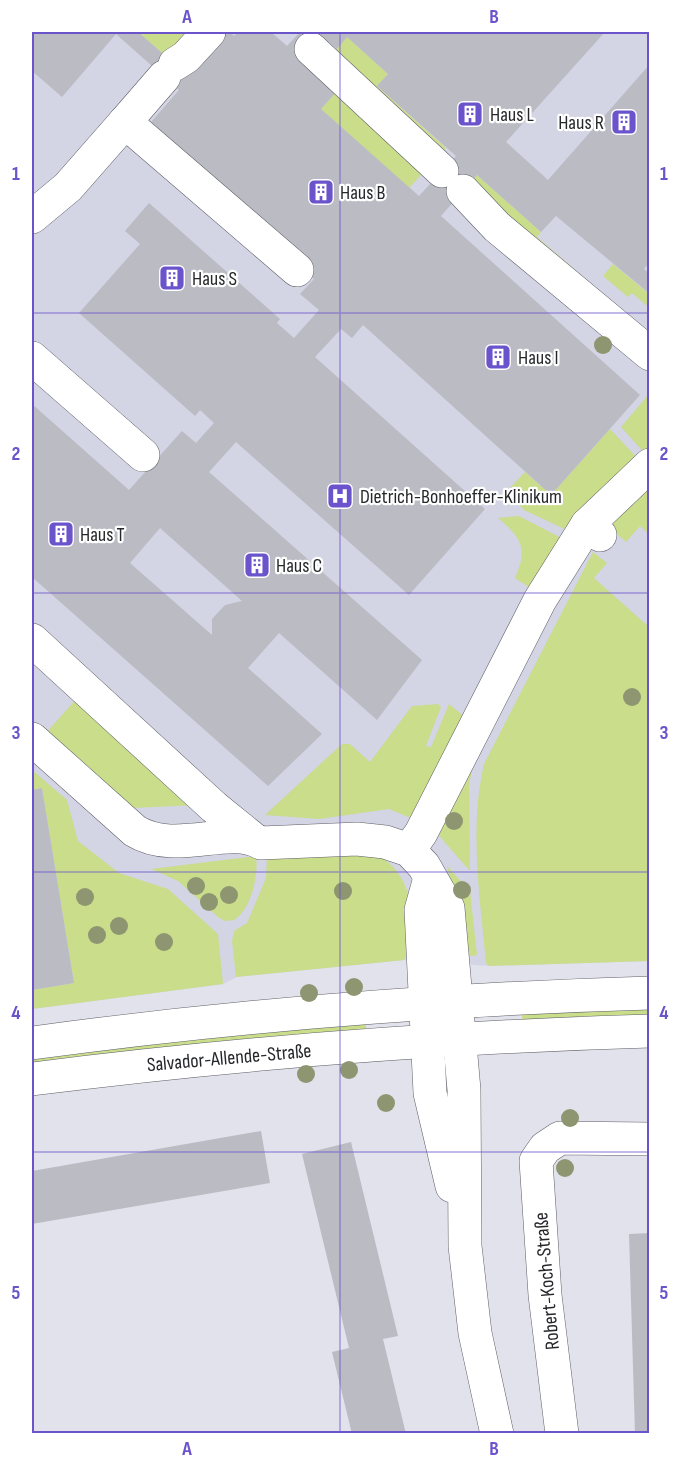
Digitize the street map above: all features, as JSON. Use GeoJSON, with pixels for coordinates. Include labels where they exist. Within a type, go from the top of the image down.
{"type":"FeatureCollection","features":[{"type":"Feature","properties":{"kind":"street"},"geometry":{"type":"LineString","coordinates":[[32,217],[68,187],[170,70],[186,57],[209,32]]}},
{"type":"Feature","properties":{"kind":"street"},"geometry":{"type":"LineString","coordinates":[[299,39],[452,181],[497,227],[650,354]]}},
{"type":"Feature","properties":{"kind":"street"},"geometry":{"type":"LineString","coordinates":[[125,122],[297,270]]}},
{"type":"Feature","properties":{"kind":"street"},"geometry":{"type":"LineString","coordinates":[[32,358],[143,455]]}},
{"type":"Feature","properties":{"kind":"street"},"geometry":{"type":"LineString","coordinates":[[409,850],[421,833],[540,600],[593,530],[650,465]]}},
{"type":"Feature","properties":{"kind":"street"},"geometry":{"type":"LineString","coordinates":[[32,640],[214,807],[251,837],[261,843],[357,839],[385,842],[409,850],[417,856],[448,908],[441,1002],[427,1040],[430,1093],[465,1246],[475,1332],[497,1434]]}},
{"type":"Feature","properties":{"kind":"street"},"geometry":{"type":"LineString","coordinates":[[32,739],[135,831],[146,838],[157,841],[185,841],[251,837]]}},
{"type":"Feature","properties":{"kind":"street","name":"Salvador-Allende-Straße"},"geometry":{"type":"LineString","coordinates":[[32,1043],[147,1027],[441,1002],[650,993]]}},
{"type":"Feature","properties":{"kind":"street"},"geometry":{"type":"LineString","coordinates":[[441,1002],[460,1038],[464,1090],[465,1246]]}},
{"type":"Feature","properties":{"kind":"street","name":"Salvador-Allende-Straße"},"geometry":{"type":"LineString","coordinates":[[32,1079],[145,1065],[427,1040],[650,1030]]}},
{"type":"Feature","properties":{"kind":"street","name":"Robert-Koch-Straße"},"geometry":{"type":"LineString","coordinates":[[562,1434],[545,1295],[536,1161],[544,1148],[560,1138],[650,1139]]}},
{"type":"Feature","properties":{"kind":"shaded area","name":"Dietrich-Bonhoeffer-Klinikum"},"geometry":{"type":"Polygon","coordinates":[[[32,32],[649,32],[649,961],[489,966],[404,960],[237,977],[223,984],[32,1009],[32,32]]]}},
{"type":"Feature","properties":{"kind":"green space"},"geometry":{"type":"Polygon","coordinates":[[[138,32],[203,32],[170,60],[138,32]]]}},
{"type":"Feature","properties":{"kind":"green space"},"geometry":{"type":"Polygon","coordinates":[[[347,37],[388,74],[377,86],[446,148],[409,188],[321,109],[337,91],[316,72],[347,37]]]}},
{"type":"Feature","properties":{"kind":"green space"},"geometry":{"type":"Polygon","coordinates":[[[477,175],[541,232],[537,237],[587,280],[582,286],[469,184],[477,175]]]}},
{"type":"Feature","properties":{"kind":"green space"},"geometry":{"type":"Polygon","coordinates":[[[613,264],[649,294],[649,305],[632,293],[628,297],[603,276],[613,264]]]}},
{"type":"Feature","properties":{"kind":"green space"},"geometry":{"type":"Polygon","coordinates":[[[649,394],[649,458],[621,427],[649,394]]]}},
{"type":"Feature","properties":{"kind":"green space"},"geometry":{"type":"Polygon","coordinates":[[[610,429],[643,464],[573,533],[524,510],[510,494],[510,488],[525,472],[551,495],[610,429]]]}},
{"type":"Feature","properties":{"kind":"green space"},"geometry":{"type":"Polygon","coordinates":[[[649,473],[649,534],[640,526],[626,542],[602,521],[649,473]]]}},
{"type":"Feature","properties":{"kind":"green space"},"geometry":{"type":"Polygon","coordinates":[[[519,516],[567,541],[530,588],[515,578],[522,552],[513,532],[498,518],[519,516]]]}},
{"type":"Feature","properties":{"kind":"green space"},"geometry":{"type":"Polygon","coordinates":[[[593,552],[607,563],[594,578],[649,627],[649,961],[489,966],[486,963],[476,838],[484,764],[593,552]]]}},
{"type":"Feature","properties":{"kind":"green space"},"geometry":{"type":"Polygon","coordinates":[[[79,696],[199,805],[132,808],[45,734],[79,696]]]}},
{"type":"Feature","properties":{"kind":"green space"},"geometry":{"type":"Polygon","coordinates":[[[438,704],[441,707],[426,746],[431,747],[449,704],[470,721],[418,821],[389,809],[319,819],[265,815],[342,744],[350,744],[370,762],[412,706],[438,704]]]}},
{"type":"Feature","properties":{"kind":"green space"},"geometry":{"type":"Polygon","coordinates":[[[474,761],[469,784],[470,871],[435,831],[474,761]]]}},
{"type":"Feature","properties":{"kind":"green space"},"geometry":{"type":"Polygon","coordinates":[[[32,770],[67,800],[78,841],[119,873],[168,889],[218,934],[223,984],[32,1009],[32,990],[74,983],[42,788],[32,790],[32,770]]]}},
{"type":"Feature","properties":{"kind":"green space"},"geometry":{"type":"Polygon","coordinates":[[[354,850],[382,858],[393,866],[401,877],[411,905],[413,920],[409,948],[404,960],[236,977],[232,941],[234,931],[247,923],[266,878],[267,857],[354,850]]]}},
{"type":"Feature","properties":{"kind":"green space"},"geometry":{"type":"Polygon","coordinates":[[[256,856],[255,882],[249,900],[234,920],[225,921],[218,917],[178,881],[151,869],[256,856]]]}},
{"type":"Feature","properties":{"kind":"green space"},"geometry":{"type":"Polygon","coordinates":[[[447,866],[470,891],[477,955],[470,956],[459,922],[447,866]]]}},
{"type":"Feature","properties":{"kind":"green space"},"geometry":{"type":"Polygon","coordinates":[[[650,1008],[649,1017],[522,1020],[522,1013],[650,1008]]]}},
{"type":"Feature","properties":{"kind":"green space"},"geometry":{"type":"Polygon","coordinates":[[[366,1021],[366,1030],[32,1067],[32,1058],[145,1042],[366,1021]]]}},
{"type":"Feature","properties":{"kind":"building"},"geometry":{"type":"Polygon","coordinates":[[[32,32],[138,32],[184,72],[220,32],[229,32],[234,36],[238,32],[271,32],[287,46],[300,32],[605,32],[506,142],[548,180],[650,64],[650,262],[644,269],[650,274],[650,294],[556,216],[541,232],[477,175],[441,216],[640,395],[551,495],[363,325],[352,338],[341,329],[315,357],[485,509],[409,595],[236,442],[209,472],[422,660],[377,720],[279,633],[248,668],[322,734],[268,786],[32,577],[32,404],[129,490],[182,431],[196,443],[214,423],[200,410],[195,416],[79,313],[140,244],[125,231],[149,203],[280,319],[277,323],[294,338],[319,310],[300,294],[314,279],[292,259],[296,254],[151,122],[179,90],[116,34],[62,97],[32,71],[32,32]],[[322,36],[302,59],[337,91],[321,109],[419,196],[456,156],[377,86],[388,74],[347,37],[337,49],[322,36]],[[160,528],[130,563],[212,635],[212,619],[225,605],[242,601],[160,528]]]}},
{"type":"Feature","properties":{"kind":"building"},"geometry":{"type":"Polygon","coordinates":[[[42,788],[74,983],[32,990],[32,790],[42,788]]]}},
{"type":"Feature","properties":{"kind":"building"},"geometry":{"type":"Polygon","coordinates":[[[261,1131],[270,1183],[32,1224],[32,1171],[261,1131]]]}},
{"type":"Feature","properties":{"kind":"building"},"geometry":{"type":"Polygon","coordinates":[[[351,1142],[398,1336],[383,1339],[406,1434],[352,1434],[332,1352],[349,1348],[302,1154],[351,1142]]]}},
{"type":"Feature","properties":{"kind":"building"},"geometry":{"type":"Polygon","coordinates":[[[650,1233],[650,1433],[635,1433],[629,1234],[650,1233]]]}},
{"type":"Feature","properties":{"kind":"place","name":"Haus L"},"geometry":{"type":"Point","coordinates":[470,114]}},
{"type":"Feature","properties":{"kind":"place","name":"Haus R"},"geometry":{"type":"Point","coordinates":[624,122]}},
{"type":"Feature","properties":{"kind":"place","name":"Haus B"},"geometry":{"type":"Point","coordinates":[321,192]}},
{"type":"Feature","properties":{"kind":"place","name":"Haus S"},"geometry":{"type":"Point","coordinates":[172,278]}},
{"type":"Feature","properties":{"kind":"place","name":"Haus I"},"geometry":{"type":"Point","coordinates":[498,357]}},
{"type":"Feature","properties":{"kind":"place","name":"Dietrich-Bonhoeffer-Klinikum"},"geometry":{"type":"Point","coordinates":[340,496]}},
{"type":"Feature","properties":{"kind":"place","name":"Haus T"},"geometry":{"type":"Point","coordinates":[61,534]}},
{"type":"Feature","properties":{"kind":"place","name":"Haus C"},"geometry":{"type":"Point","coordinates":[257,565]}}]}
